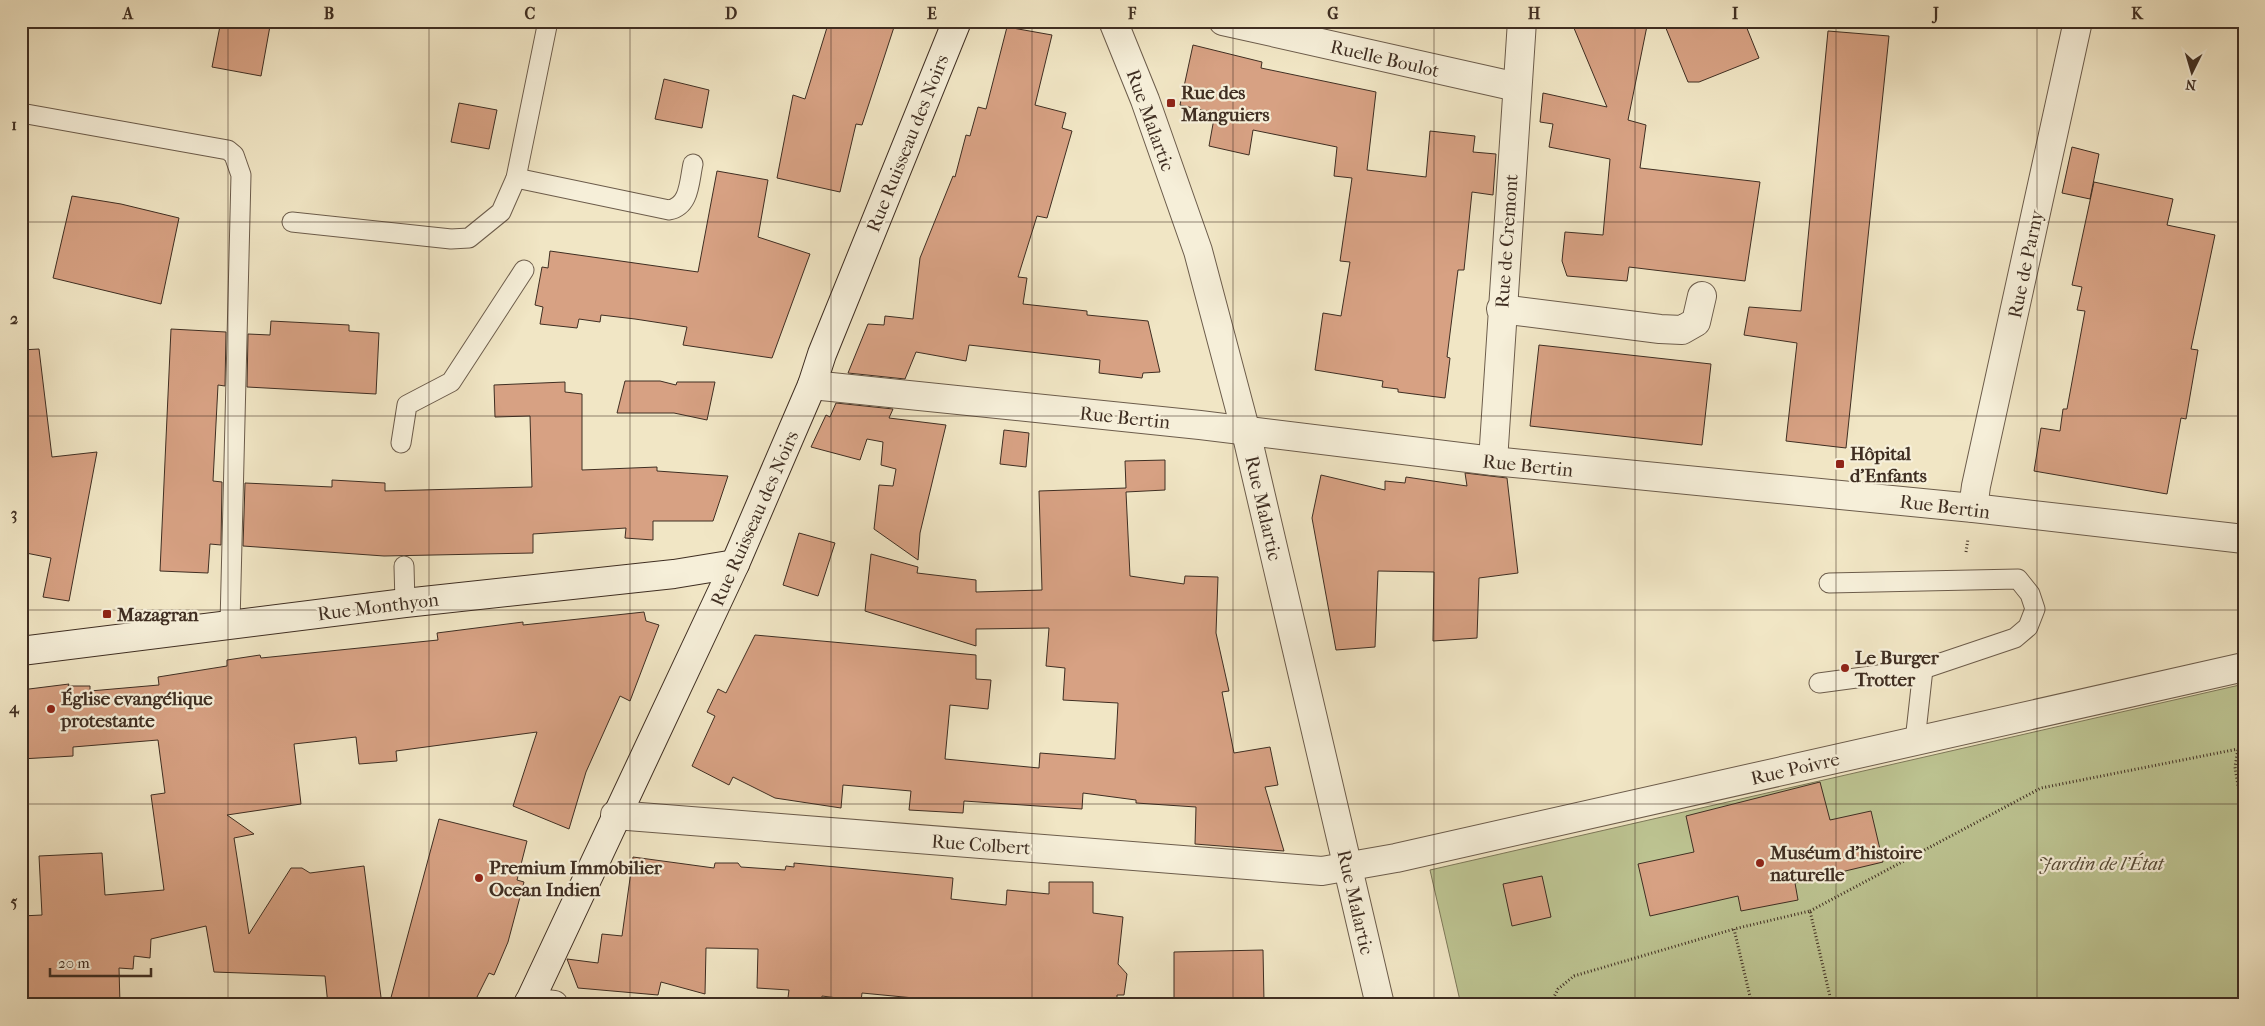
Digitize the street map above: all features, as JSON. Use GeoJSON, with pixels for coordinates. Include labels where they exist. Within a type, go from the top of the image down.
{"type":"FeatureCollection","features":[{"type":"Feature","properties":{"kind":"street","name":"Rue Ruisseau des Noirs"},"geometry":{"type":"LineString","coordinates":[[537,1004],[615,816],[735,564],[812,386],[822,354],[957,21]]}},
{"type":"Feature","properties":{"kind":"street","name":"Rue Malartic"},"geometry":{"type":"LineString","coordinates":[[1114,21],[1145,100],[1198,251],[1246,432],[1380,1005]]}},
{"type":"Feature","properties":{"kind":"street","name":"Ruelle Boulot"},"geometry":{"type":"LineString","coordinates":[[1223,21],[1518,87]]}},
{"type":"Feature","properties":{"kind":"street","name":"Rue de Cremont"},"geometry":{"type":"LineString","coordinates":[[1493,461],[1501,309],[1522,21]]}},
{"type":"Feature","properties":{"kind":"street","name":"Rue de Parny"},"geometry":{"type":"LineString","coordinates":[[1973,508],[2078,21]]}},
{"type":"Feature","properties":{"kind":"street"},"geometry":{"type":"LineString","coordinates":[[1501,309],[1660,329],[1682,330],[1696,322],[1702,296]]}},
{"type":"Feature","properties":{"kind":"street","name":"Rue Bertin"},"geometry":{"type":"LineString","coordinates":[[812,386],[1200,425],[1493,461],[1973,508],[2244,539]]}},
{"type":"Feature","properties":{"kind":"street","name":"Rue Monthyon"},"geometry":{"type":"LineString","coordinates":[[21,651],[405,602],[674,574],[735,564]]}},
{"type":"Feature","properties":{"kind":"street","name":"Rue Poivre"},"geometry":{"type":"LineString","coordinates":[[1347,867],[1396,858],[2244,667]]}},
{"type":"Feature","properties":{"kind":"street","name":"Rue Colbert"},"geometry":{"type":"LineString","coordinates":[[615,816],[1322,871],[1347,867]]}},
{"type":"Feature","properties":{"kind":"lane"},"geometry":{"type":"LineString","coordinates":[[292,222],[450,239],[469,238],[501,212],[516,178],[548,21]]}},
{"type":"Feature","properties":{"kind":"lane"},"geometry":{"type":"LineString","coordinates":[[21,113],[228,150],[234,155],[242,175],[230,624]]}},
{"type":"Feature","properties":{"kind":"lane"},"geometry":{"type":"LineString","coordinates":[[516,178],[669,210],[684,203],[693,164]]}},
{"type":"Feature","properties":{"kind":"lane"},"geometry":{"type":"LineString","coordinates":[[402,443],[407,405],[451,382],[524,270]]}},
{"type":"Feature","properties":{"kind":"lane"},"geometry":{"type":"LineString","coordinates":[[404,566],[405,602]]}},
{"type":"Feature","properties":{"kind":"lane"},"geometry":{"type":"LineString","coordinates":[[1819,683],[1923,669],[2015,638],[2028,627],[2035,609],[2030,594],[2018,579],[1829,583]]}},
{"type":"Feature","properties":{"kind":"lane"},"geometry":{"type":"LineString","coordinates":[[1915,741],[1923,669]]}},
{"type":"Feature","properties":{"kind":"path"},"geometry":{"type":"LineString","coordinates":[[1961,580],[1973,508]]}},
{"type":"Feature","properties":{"kind":"path"},"geometry":{"type":"LineString","coordinates":[[1550,1005],[1558,989],[1574,976],[1734,929],[1810,911],[2041,788],[2244,748]]}},
{"type":"Feature","properties":{"kind":"path"},"geometry":{"type":"LineString","coordinates":[[2238,749],[2235,767],[2244,823]]}},
{"type":"Feature","properties":{"kind":"path"},"geometry":{"type":"LineString","coordinates":[[1810,911],[1832,1005]]}},
{"type":"Feature","properties":{"kind":"path"},"geometry":{"type":"LineString","coordinates":[[1734,929],[1752,1005]]}},
{"type":"Feature","properties":{"kind":"green space","name":"Jardin de l'État"},"geometry":{"type":"Polygon","coordinates":[[[2244,684],[2244,1005],[1461,1005],[1430,870],[2244,684]]]}},
{"type":"Feature","properties":{"kind":"building"},"geometry":{"type":"Polygon","coordinates":[[[221,21],[261,21],[260,24],[270,26],[261,76],[212,67],[221,21]]]}},
{"type":"Feature","properties":{"kind":"building"},"geometry":{"type":"Polygon","coordinates":[[[829,21],[896,21],[862,125],[856,124],[840,192],[777,178],[793,95],[805,99],[829,21]]]}},
{"type":"Feature","properties":{"kind":"building"},"geometry":{"type":"Polygon","coordinates":[[[1571,21],[1648,21],[1628,120],[1646,125],[1640,168],[1760,182],[1745,281],[1629,267],[1627,281],[1567,276],[1562,261],[1565,232],[1603,235],[1610,159],[1549,147],[1553,124],[1540,122],[1543,93],[1607,107],[1571,21]]]}},
{"type":"Feature","properties":{"kind":"building"},"geometry":{"type":"Polygon","coordinates":[[[1663,21],[1744,21],[1759,58],[1699,82],[1688,82],[1663,21]]]}},
{"type":"Feature","properties":{"kind":"building"},"geometry":{"type":"Polygon","coordinates":[[[1007,27],[1052,35],[1035,105],[1066,113],[1062,128],[1072,131],[1047,218],[1037,216],[1018,277],[1027,278],[1023,304],[1087,311],[1087,315],[1148,321],[1160,372],[1143,373],[1142,378],[1099,373],[1100,360],[969,345],[966,361],[916,352],[905,379],[848,373],[868,324],[884,325],[885,316],[913,319],[920,258],[953,176],[955,177],[966,135],[970,136],[978,107],[986,109],[1007,27]]]}},
{"type":"Feature","properties":{"kind":"building"},"geometry":{"type":"Polygon","coordinates":[[[1828,31],[1889,36],[1846,448],[1786,441],[1797,343],[1744,335],[1749,307],[1801,311],[1828,31]]]}},
{"type":"Feature","properties":{"kind":"building"},"geometry":{"type":"Polygon","coordinates":[[[1193,45],[1262,62],[1261,68],[1376,92],[1367,170],[1426,177],[1430,131],[1475,136],[1473,152],[1496,154],[1493,195],[1472,192],[1464,270],[1458,270],[1447,357],[1450,358],[1445,398],[1398,392],[1398,389],[1382,387],[1383,381],[1315,370],[1323,313],[1341,316],[1350,262],[1340,261],[1352,178],[1334,176],[1337,147],[1253,130],[1249,155],[1209,146],[1215,113],[1180,105],[1193,45]]]}},
{"type":"Feature","properties":{"kind":"building"},"geometry":{"type":"Polygon","coordinates":[[[664,79],[709,90],[702,128],[655,119],[664,79]]]}},
{"type":"Feature","properties":{"kind":"building"},"geometry":{"type":"Polygon","coordinates":[[[459,103],[497,110],[489,149],[451,142],[459,103]]]}},
{"type":"Feature","properties":{"kind":"building"},"geometry":{"type":"Polygon","coordinates":[[[2072,147],[2099,154],[2090,199],[2062,193],[2072,147]]]}},
{"type":"Feature","properties":{"kind":"building"},"geometry":{"type":"Polygon","coordinates":[[[717,171],[768,180],[758,237],[810,254],[772,358],[683,345],[687,327],[635,319],[601,315],[600,322],[579,319],[577,328],[540,324],[543,307],[535,305],[542,267],[548,268],[550,251],[698,272],[717,171]]]}},
{"type":"Feature","properties":{"kind":"building"},"geometry":{"type":"Polygon","coordinates":[[[2094,182],[2173,199],[2167,225],[2215,235],[2191,349],[2198,350],[2186,419],[2181,418],[2167,494],[2034,471],[2041,428],[2060,431],[2063,409],[2067,409],[2085,311],[2077,310],[2082,287],[2072,285],[2094,182]]]}},
{"type":"Feature","properties":{"kind":"building"},"geometry":{"type":"Polygon","coordinates":[[[72,196],[121,204],[179,218],[161,304],[53,278],[72,196]]]}},
{"type":"Feature","properties":{"kind":"building"},"geometry":{"type":"Polygon","coordinates":[[[271,321],[349,325],[349,331],[379,333],[376,394],[247,387],[248,334],[270,335],[271,321]]]}},
{"type":"Feature","properties":{"kind":"building"},"geometry":{"type":"Polygon","coordinates":[[[171,329],[226,332],[225,386],[218,385],[213,481],[222,482],[221,545],[210,544],[208,573],[160,571],[171,329]]]}},
{"type":"Feature","properties":{"kind":"building"},"geometry":{"type":"Polygon","coordinates":[[[1539,345],[1711,364],[1702,445],[1530,426],[1539,345]]]}},
{"type":"Feature","properties":{"kind":"building"},"geometry":{"type":"Polygon","coordinates":[[[39,349],[52,457],[97,452],[69,601],[43,597],[51,558],[21,552],[21,350],[39,349]]]}},
{"type":"Feature","properties":{"kind":"building"},"geometry":{"type":"Polygon","coordinates":[[[625,381],[660,381],[676,385],[677,382],[715,382],[707,420],[674,413],[617,413],[625,381]]]}},
{"type":"Feature","properties":{"kind":"building"},"geometry":{"type":"Polygon","coordinates":[[[565,382],[565,392],[582,394],[582,470],[657,467],[657,471],[728,476],[713,521],[653,521],[653,540],[625,538],[626,528],[533,534],[533,553],[384,556],[243,546],[245,483],[332,487],[332,480],[385,483],[385,491],[532,487],[530,416],[495,417],[494,385],[565,382]]]}},
{"type":"Feature","properties":{"kind":"building"},"geometry":{"type":"Polygon","coordinates":[[[836,403],[893,409],[889,418],[946,425],[920,533],[918,560],[874,529],[879,485],[893,486],[896,469],[881,465],[883,442],[867,439],[860,460],[811,447],[826,415],[830,417],[836,403]]]}},
{"type":"Feature","properties":{"kind":"building"},"geometry":{"type":"Polygon","coordinates":[[[1004,430],[1029,433],[1026,467],[1000,464],[1004,430]]]}},
{"type":"Feature","properties":{"kind":"building"},"geometry":{"type":"Polygon","coordinates":[[[1165,460],[1165,490],[1126,492],[1130,576],[1184,584],[1185,576],[1218,577],[1216,633],[1229,691],[1222,692],[1234,753],[1270,747],[1278,785],[1265,787],[1284,851],[1195,844],[1196,807],[1136,803],[1136,800],[1083,793],[1082,809],[964,801],[963,813],[909,810],[911,791],[843,785],[841,808],[775,798],[733,777],[729,785],[692,766],[715,716],[707,712],[718,689],[726,693],[755,635],[976,655],[976,679],[991,680],[988,709],[950,705],[945,759],[1039,768],[1040,753],[1115,759],[1118,703],[1063,700],[1065,668],[1046,666],[1049,628],[976,629],[976,646],[865,611],[871,554],[918,567],[917,573],[976,580],[976,592],[1042,590],[1039,491],[1126,488],[1125,461],[1165,460]]]}},
{"type":"Feature","properties":{"kind":"building"},"geometry":{"type":"Polygon","coordinates":[[[1465,473],[1507,478],[1518,573],[1479,578],[1477,638],[1433,641],[1434,572],[1378,571],[1375,647],[1336,650],[1312,518],[1321,475],[1385,490],[1385,481],[1405,483],[1406,477],[1467,486],[1465,473]]]}},
{"type":"Feature","properties":{"kind":"building"},"geometry":{"type":"Polygon","coordinates":[[[799,533],[835,543],[818,596],[783,585],[799,533]]]}},
{"type":"Feature","properties":{"kind":"building"},"geometry":{"type":"Polygon","coordinates":[[[644,612],[646,621],[659,625],[630,701],[620,696],[586,772],[569,829],[513,806],[537,732],[396,751],[397,761],[359,764],[356,737],[294,744],[301,804],[227,815],[254,834],[234,838],[249,934],[291,868],[302,868],[310,873],[364,866],[382,1005],[328,1005],[325,976],[214,972],[206,926],[151,939],[150,958],[134,956],[133,969],[119,968],[120,1005],[21,1005],[21,916],[42,915],[39,856],[102,853],[105,895],[164,890],[151,795],[165,793],[158,740],[73,747],[73,756],[21,759],[21,690],[69,684],[68,686],[90,686],[90,691],[159,685],[158,677],[227,666],[227,660],[260,655],[261,658],[438,640],[437,633],[523,622],[523,625],[644,612]]]}},
{"type":"Feature","properties":{"kind":"building","name":"Muséum d'histoire naturelle"},"geometry":{"type":"Polygon","coordinates":[[[1820,782],[1830,820],[1871,811],[1883,862],[1795,883],[1798,900],[1741,911],[1738,896],[1650,916],[1638,864],[1694,852],[1686,816],[1820,782]]]}},
{"type":"Feature","properties":{"kind":"building"},"geometry":{"type":"Polygon","coordinates":[[[439,819],[527,841],[517,880],[524,882],[508,942],[494,975],[489,973],[473,1005],[389,1005],[439,819]]]}},
{"type":"Feature","properties":{"kind":"building"},"geometry":{"type":"Polygon","coordinates":[[[633,857],[714,868],[715,863],[738,863],[741,867],[785,870],[786,866],[794,867],[794,863],[953,878],[951,899],[1006,905],[1007,890],[1049,894],[1049,882],[1093,882],[1093,913],[1123,917],[1118,964],[1127,974],[1124,995],[1117,995],[1117,1005],[913,1005],[914,998],[862,993],[861,1001],[822,996],[821,1005],[787,1005],[789,990],[757,988],[758,949],[706,948],[705,994],[661,982],[658,995],[578,988],[567,959],[598,963],[602,934],[622,936],[633,857]]]}},
{"type":"Feature","properties":{"kind":"building"},"geometry":{"type":"Polygon","coordinates":[[[1542,876],[1551,917],[1512,926],[1503,884],[1542,876]]]}},
{"type":"Feature","properties":{"kind":"building"},"geometry":{"type":"Polygon","coordinates":[[[1263,950],[1264,1002],[1174,1003],[1174,952],[1263,950]]]}},
{"type":"Feature","properties":{"kind":"place","name":"Rue des Manguiers"},"geometry":{"type":"Point","coordinates":[1171,103]}},
{"type":"Feature","properties":{"kind":"place","name":"Hôpital d'Enfants"},"geometry":{"type":"Point","coordinates":[1840,464]}},
{"type":"Feature","properties":{"kind":"place","name":"Mazagran"},"geometry":{"type":"Point","coordinates":[107,614]}},
{"type":"Feature","properties":{"kind":"place","name":"Le Burger Trotter"},"geometry":{"type":"Point","coordinates":[1845,668]}},
{"type":"Feature","properties":{"kind":"place","name":"Église evangélique protestante"},"geometry":{"type":"Point","coordinates":[51,709]}},
{"type":"Feature","properties":{"kind":"place","name":"Muséum d'histoire naturelle"},"geometry":{"type":"Point","coordinates":[1760,863]}},
{"type":"Feature","properties":{"kind":"place","name":"Premium Immobilier Ocean Indien"},"geometry":{"type":"Point","coordinates":[479,878]}}]}
